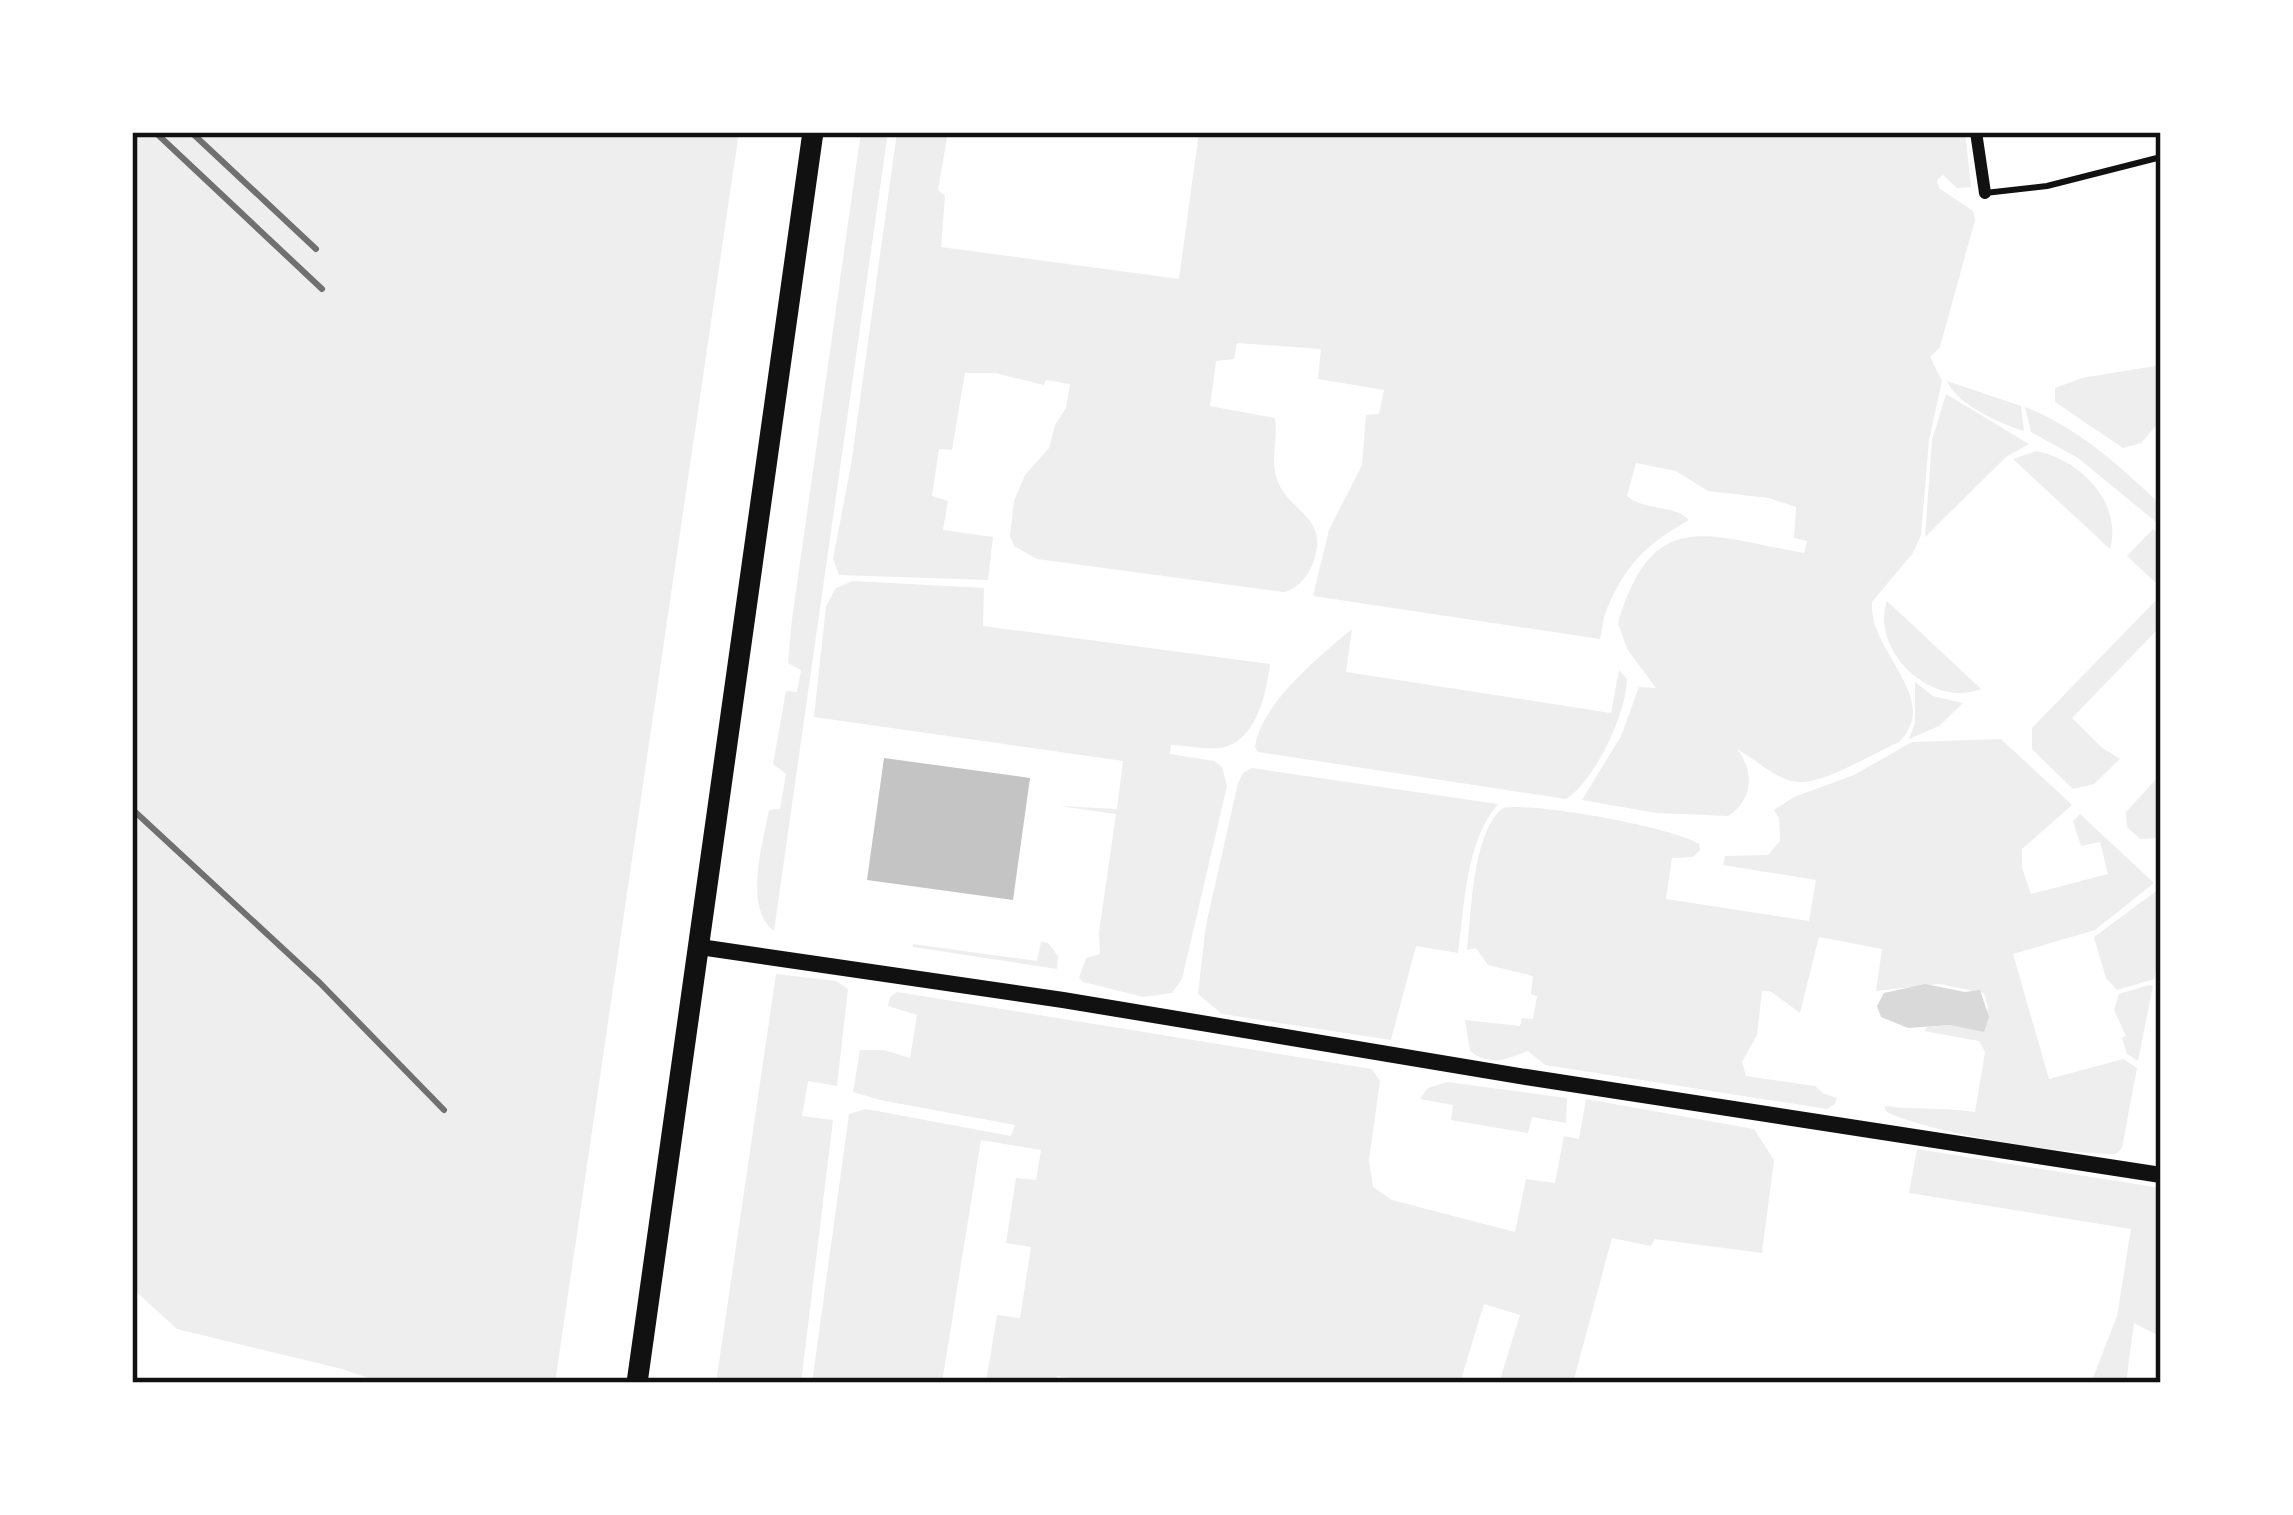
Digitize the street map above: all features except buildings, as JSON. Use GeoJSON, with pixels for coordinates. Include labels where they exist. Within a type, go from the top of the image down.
{"type":"FeatureCollection","features":[{"type":"Feature","properties":{"kind":"main road"},"geometry":{"type":"LineString","coordinates":[[638,1383],[813,132]]}},
{"type":"Feature","properties":{"kind":"street"},"geometry":{"type":"LineString","coordinates":[[1976,132],[1985,193]]}},
{"type":"Feature","properties":{"kind":"street"},"geometry":{"type":"LineString","coordinates":[[700,947],[1063,1000],[2161,1175]]}},
{"type":"Feature","properties":{"kind":"lane"},"geometry":{"type":"LineString","coordinates":[[1985,193],[2048,186],[2161,157]]}},
{"type":"Feature","properties":{"kind":"shaded area"},"geometry":{"type":"Polygon","coordinates":[[[132,132],[739,132],[555,1383],[383,1383],[177,1329],[132,1288],[132,132]]]}},
{"type":"Feature","properties":{"kind":"shaded area"},"geometry":{"type":"Polygon","coordinates":[[[861,132],[888,132],[774,931],[759,907],[758,874],[769,810],[780,809],[786,774],[773,764],[786,691],[797,692],[801,670],[788,663],[792,619],[861,132]]]}},
{"type":"Feature","properties":{"kind":"shaded area"},"geometry":{"type":"Polygon","coordinates":[[[897,132],[948,132],[938,190],[945,196],[941,247],[1179,279],[1199,132],[1965,132],[1971,187],[1957,188],[1943,175],[1937,180],[1939,188],[1973,211],[1975,220],[1940,347],[1930,357],[1942,381],[1929,440],[1921,535],[1913,553],[1872,602],[1881,639],[1909,692],[1910,725],[1899,742],[1809,781],[1781,777],[1737,749],[1749,784],[1743,802],[1728,816],[1656,813],[1582,800],[1621,736],[1639,687],[1656,688],[1627,649],[1618,623],[1632,585],[1648,560],[1688,537],[1739,540],[1804,553],[1807,541],[1794,538],[1796,507],[1769,498],[1708,491],[1676,471],[1636,463],[1627,496],[1689,520],[1660,538],[1629,568],[1606,611],[1600,639],[1313,596],[1329,530],[1362,465],[1366,415],[1379,414],[1384,390],[1318,379],[1321,349],[1237,343],[1234,359],[1216,361],[1210,406],[1275,418],[1276,476],[1284,493],[1311,523],[1317,539],[1311,568],[1292,589],[1284,592],[1037,559],[1014,546],[1010,536],[1014,501],[1025,475],[1049,448],[1066,408],[1070,384],[1046,380],[1044,385],[995,373],[965,373],[952,450],[939,449],[932,496],[948,501],[943,530],[993,537],[988,580],[839,575],[833,559],[851,465],[897,132]]]}},
{"type":"Feature","properties":{"kind":"shaded area"},"geometry":{"type":"Polygon","coordinates":[[[2161,365],[2161,420],[2141,443],[2123,448],[2055,402],[2055,388],[2082,378],[2161,365]]]}},
{"type":"Feature","properties":{"kind":"shaded area"},"geometry":{"type":"Polygon","coordinates":[[[1947,381],[2021,406],[2024,431],[1969,405],[1947,381]]]}},
{"type":"Feature","properties":{"kind":"shaded area"},"geometry":{"type":"Polygon","coordinates":[[[1946,394],[2029,444],[2006,457],[1925,537],[1932,440],[1946,394]]]}},
{"type":"Feature","properties":{"kind":"shaded area"},"geometry":{"type":"Polygon","coordinates":[[[2025,407],[2080,437],[2130,476],[2161,505],[2161,526],[2078,458],[2031,432],[2025,407]]]}},
{"type":"Feature","properties":{"kind":"shaded area"},"geometry":{"type":"Polygon","coordinates":[[[2036,451],[2068,463],[2094,485],[2110,515],[2110,549],[2013,459],[2036,451]]]}},
{"type":"Feature","properties":{"kind":"shaded area"},"geometry":{"type":"Polygon","coordinates":[[[2153,529],[2161,535],[2161,579],[2156,583],[2127,556],[2153,529]]]}},
{"type":"Feature","properties":{"kind":"shaded area"},"geometry":{"type":"Polygon","coordinates":[[[853,581],[984,588],[983,626],[1270,664],[1259,711],[1238,741],[1214,748],[1171,745],[1170,754],[1214,761],[1222,767],[1227,786],[1182,979],[1172,993],[1143,997],[1079,978],[1086,958],[1100,954],[1116,814],[1059,806],[1117,809],[1123,761],[814,717],[826,606],[836,588],[853,581]]]}},
{"type":"Feature","properties":{"kind":"shaded area"},"geometry":{"type":"Polygon","coordinates":[[[2161,595],[2161,634],[2156,631],[2072,718],[2120,759],[2094,784],[2073,789],[2032,749],[2032,728],[2161,595]]]}},
{"type":"Feature","properties":{"kind":"shaded area"},"geometry":{"type":"Polygon","coordinates":[[[1887,601],[1981,689],[1943,691],[1909,671],[1888,639],[1887,601]]]}},
{"type":"Feature","properties":{"kind":"shaded area"},"geometry":{"type":"Polygon","coordinates":[[[1352,629],[1346,672],[1611,713],[1619,670],[1627,679],[1622,709],[1598,762],[1566,799],[1258,752],[1260,730],[1280,697],[1352,629]]]}},
{"type":"Feature","properties":{"kind":"shaded area"},"geometry":{"type":"Polygon","coordinates":[[[1915,682],[1933,696],[1963,703],[1939,726],[1909,739],[1915,723],[1915,682]]]}},
{"type":"Feature","properties":{"kind":"shaded area"},"geometry":{"type":"Polygon","coordinates":[[[2001,739],[2072,805],[2022,849],[2022,868],[2031,894],[2108,874],[2100,842],[2081,846],[2073,821],[2080,814],[2154,883],[2095,930],[2013,954],[2049,1079],[2123,1059],[2137,1068],[2122,1148],[2116,1154],[1999,1141],[1933,1128],[1887,1112],[1884,1106],[1975,1112],[1985,1052],[1979,1041],[1924,1031],[1950,1025],[1984,1031],[1988,1007],[1984,993],[1939,984],[1876,991],[1882,949],[1819,937],[1800,1013],[1770,991],[1762,991],[1757,1035],[1742,1062],[1746,1076],[1815,1086],[1837,1098],[1827,1109],[1545,1065],[1528,1051],[1492,1060],[1470,1051],[1465,1020],[1520,1026],[1522,1018],[1533,1019],[1537,996],[1531,994],[1533,976],[1488,965],[1476,948],[1467,950],[1479,853],[1493,819],[1503,808],[1571,812],[1684,837],[1699,844],[1700,850],[1693,857],[1672,858],[1666,899],[1809,921],[1816,880],[1723,865],[1725,856],[1768,855],[1780,841],[1774,810],[1794,797],[1854,775],[1912,742],[2001,739]]]}},
{"type":"Feature","properties":{"kind":"shaded area"},"geometry":{"type":"Polygon","coordinates":[[[1252,768],[1498,804],[1473,855],[1458,953],[1416,946],[1391,1040],[1222,1014],[1198,994],[1206,925],[1238,783],[1252,768]]]}},
{"type":"Feature","properties":{"kind":"shaded area"},"geometry":{"type":"Polygon","coordinates":[[[2161,774],[2161,838],[2140,839],[2127,827],[2126,812],[2161,774]]]}},
{"type":"Feature","properties":{"kind":"shaded area"},"geometry":{"type":"Polygon","coordinates":[[[2159,889],[2161,948],[2154,979],[2117,990],[2106,978],[2094,937],[2159,889]]]}},
{"type":"Feature","properties":{"kind":"shaded area"},"geometry":{"type":"Polygon","coordinates":[[[1041,942],[1048,943],[1058,956],[1057,969],[913,947],[1037,961],[1041,942]]]}},
{"type":"Feature","properties":{"kind":"shaded area"},"geometry":{"type":"Polygon","coordinates":[[[776,974],[836,981],[848,989],[837,1086],[808,1081],[802,1116],[833,1120],[801,1383],[716,1383],[776,974]]]}},
{"type":"Feature","properties":{"kind":"shaded area"},"geometry":{"type":"Polygon","coordinates":[[[1925,984],[1965,992],[1980,990],[1989,1017],[1984,1032],[1950,1025],[1908,1028],[1881,1017],[1877,1006],[1884,993],[1925,984]]]}},
{"type":"Feature","properties":{"kind":"shaded area"},"geometry":{"type":"Polygon","coordinates":[[[2153,986],[2138,1061],[2127,1054],[2122,1038],[2126,1036],[2114,1010],[2119,994],[2153,986]]]}},
{"type":"Feature","properties":{"kind":"shaded area"},"geometry":{"type":"Polygon","coordinates":[[[897,992],[1372,1069],[1380,1081],[1369,1160],[1373,1187],[1392,1200],[1515,1232],[1526,1179],[1555,1183],[1564,1136],[1579,1139],[1586,1099],[1754,1129],[1774,1160],[1762,1253],[1655,1239],[1651,1246],[1612,1238],[1573,1383],[1499,1383],[1520,1315],[1484,1304],[1460,1383],[1103,1383],[1057,1376],[1055,1383],[986,1382],[997,1315],[1020,1318],[1031,1247],[1006,1243],[1016,1178],[1036,1180],[1041,1150],[981,1140],[942,1383],[812,1383],[849,1114],[866,1109],[1011,1136],[1015,1125],[853,1092],[860,1050],[884,1050],[910,1058],[917,1015],[888,1006],[897,992]]]}},
{"type":"Feature","properties":{"kind":"shaded area"},"geometry":{"type":"Polygon","coordinates":[[[1447,1082],[1567,1098],[1566,1123],[1532,1117],[1528,1133],[1451,1120],[1453,1105],[1420,1099],[1428,1088],[1447,1082]]]}},
{"type":"Feature","properties":{"kind":"shaded area"},"geometry":{"type":"Polygon","coordinates":[[[1917,1149],[2161,1188],[2161,1337],[2134,1323],[2126,1383],[2091,1383],[2117,1316],[2131,1229],[1909,1193],[1917,1149]]]}},
{"type":"Feature","properties":{"kind":"railway"},"geometry":{"type":"LineString","coordinates":[[155,132],[322,289]]}},
{"type":"Feature","properties":{"kind":"railway"},"geometry":{"type":"LineString","coordinates":[[191,132],[316,249]]}},
{"type":"Feature","properties":{"kind":"railway"},"geometry":{"type":"LineString","coordinates":[[132,809],[320,983],[444,1110]]}}]}
